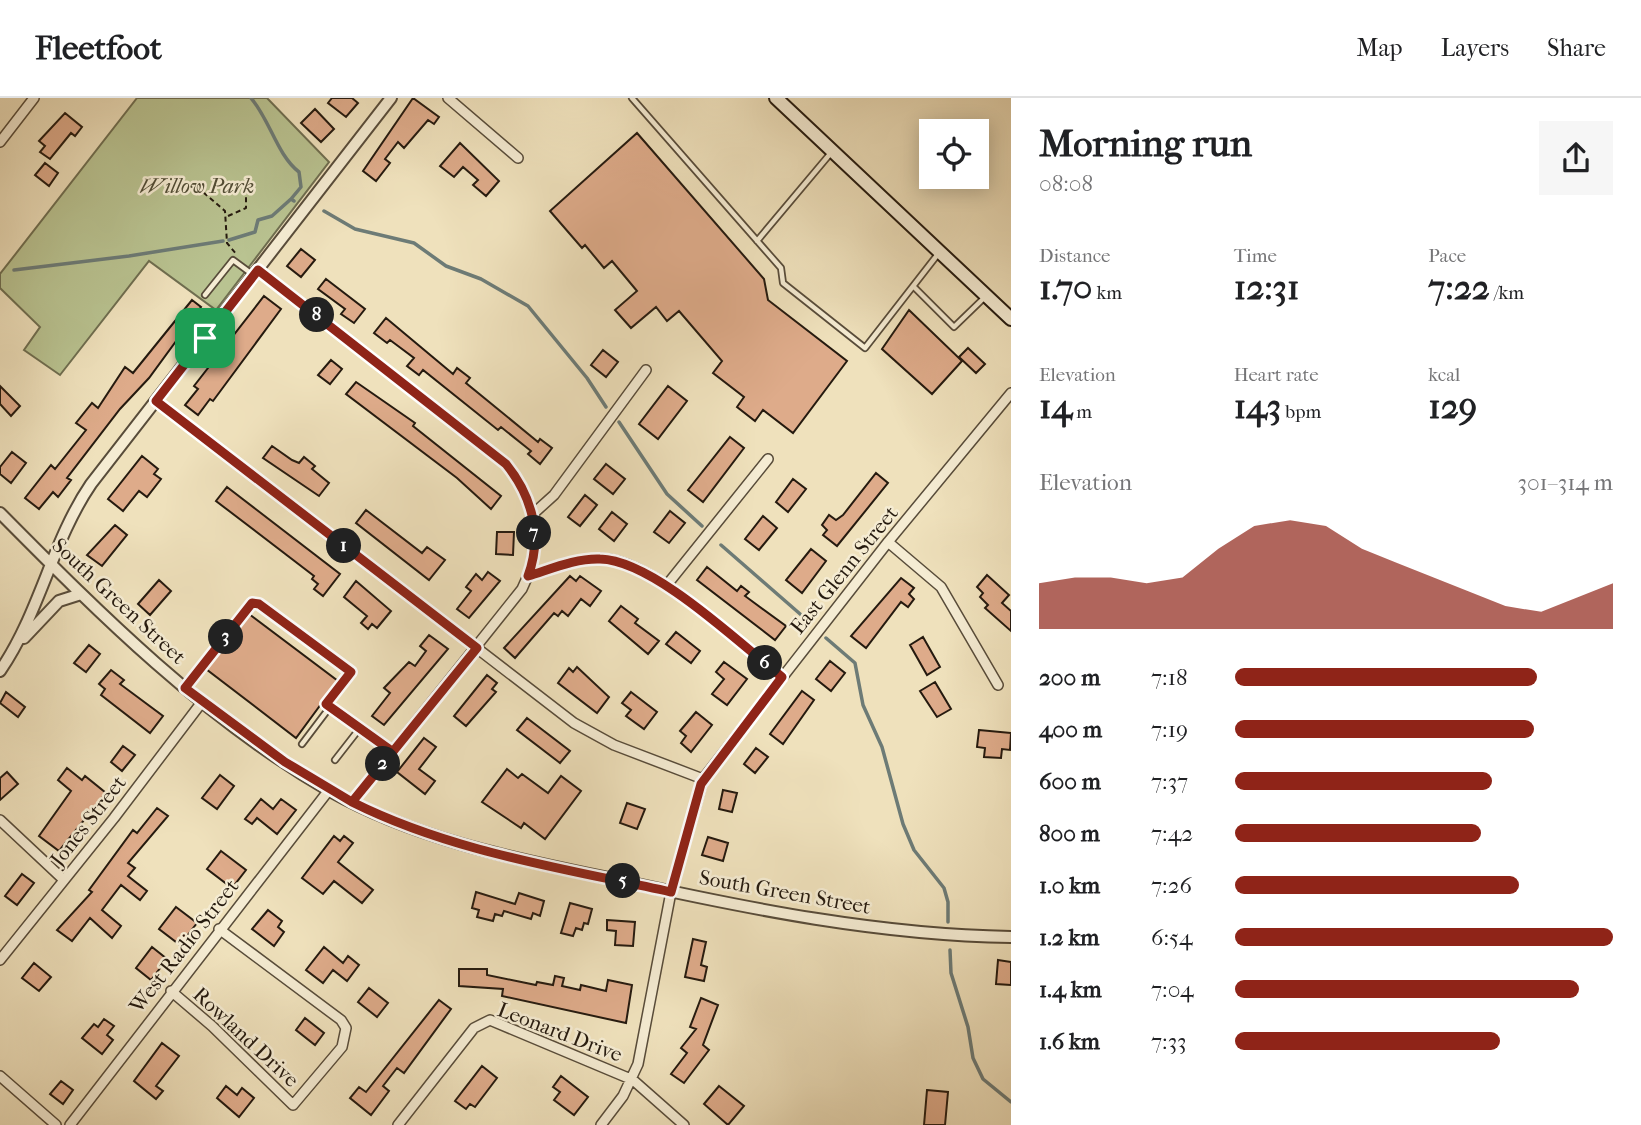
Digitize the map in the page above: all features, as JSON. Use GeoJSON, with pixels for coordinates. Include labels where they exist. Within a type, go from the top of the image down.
{"type":"FeatureCollection","features":[{"type":"Feature","properties":{"kind":"main road"},"geometry":{"type":"LineString","coordinates":[[776,98],[1011,319]]}},
{"type":"Feature","properties":{"kind":"street"},"geometry":{"type":"LineString","coordinates":[[0,142],[34,98]]}},
{"type":"Feature","properties":{"kind":"street"},"geometry":{"type":"LineString","coordinates":[[15,648],[87,490],[391,98]]}},
{"type":"Feature","properties":{"kind":"street"},"geometry":{"type":"LineString","coordinates":[[447,98],[518,158]]}},
{"type":"Feature","properties":{"kind":"street"},"geometry":{"type":"LineString","coordinates":[[0,125],[8,132]]}},
{"type":"Feature","properties":{"kind":"street"},"geometry":{"type":"LineString","coordinates":[[256,272],[499,458],[520,484],[533,514],[534,550],[528,576],[477,648],[352,802]]}},
{"type":"Feature","properties":{"kind":"street"},"geometry":{"type":"LineString","coordinates":[[533,514],[555,495],[646,370]]}},
{"type":"Feature","properties":{"kind":"street","name":"East Glenn Street"},"geometry":{"type":"LineString","coordinates":[[633,1080],[671,892],[694,803],[704,779],[888,542],[1011,393]]}},
{"type":"Feature","properties":{"kind":"street"},"geometry":{"type":"LineString","coordinates":[[156,401],[586,731],[622,749],[704,779]]}},
{"type":"Feature","properties":{"kind":"street"},"geometry":{"type":"LineString","coordinates":[[666,586],[768,459]]}},
{"type":"Feature","properties":{"kind":"street","name":"South Green Street"},"geometry":{"type":"LineString","coordinates":[[0,513],[81,594],[202,702],[267,750],[329,790],[406,827],[460,845],[671,892],[858,924],[1011,937]]}},
{"type":"Feature","properties":{"kind":"street"},"geometry":{"type":"LineString","coordinates":[[888,542],[941,587],[998,685]]}},
{"type":"Feature","properties":{"kind":"street"},"geometry":{"type":"LineString","coordinates":[[528,576],[583,560],[603,559],[635,567],[666,586],[782,677]]}},
{"type":"Feature","properties":{"kind":"street"},"geometry":{"type":"LineString","coordinates":[[0,670],[15,648],[53,606],[64,598],[81,594]]}},
{"type":"Feature","properties":{"kind":"street","name":"Jones Street"},"geometry":{"type":"LineString","coordinates":[[0,960],[202,702]]}},
{"type":"Feature","properties":{"kind":"street","name":"West Radio Street"},"geometry":{"type":"LineString","coordinates":[[70,1125],[329,790]]}},
{"type":"Feature","properties":{"kind":"street"},"geometry":{"type":"LineString","coordinates":[[0,820],[64,880]]}},
{"type":"Feature","properties":{"kind":"street","name":"Rowland Drive"},"geometry":{"type":"LineString","coordinates":[[171,991],[212,1026],[293,1105],[342,1047],[346,1028],[341,1020],[219,929]]}},
{"type":"Feature","properties":{"kind":"street","name":"Leonard Drive"},"geometry":{"type":"LineString","coordinates":[[398,1125],[469,1034],[487,1020],[633,1080]]}},
{"type":"Feature","properties":{"kind":"street"},"geometry":{"type":"LineString","coordinates":[[0,1076],[56,1125]]}},
{"type":"Feature","properties":{"kind":"street"},"geometry":{"type":"LineString","coordinates":[[601,1125],[633,1080],[684,1125]]}},
{"type":"Feature","properties":{"kind":"lane"},"geometry":{"type":"LineString","coordinates":[[632,98],[781,268],[783,283],[865,348],[940,250]]}},
{"type":"Feature","properties":{"kind":"lane"},"geometry":{"type":"LineString","coordinates":[[757,241],[833,150]]}},
{"type":"Feature","properties":{"kind":"lane"},"geometry":{"type":"LineString","coordinates":[[205,295],[233,260],[256,272]]}},
{"type":"Feature","properties":{"kind":"lane"},"geometry":{"type":"LineString","coordinates":[[913,286],[954,327],[986,295]]}},
{"type":"Feature","properties":{"kind":"lane"},"geometry":{"type":"LineString","coordinates":[[185,688],[252,603],[259,604],[351,672],[326,704],[393,752]]}},
{"type":"Feature","properties":{"kind":"lane"},"geometry":{"type":"LineString","coordinates":[[302,744],[330,707]]}},
{"type":"Feature","properties":{"kind":"lane"},"geometry":{"type":"LineString","coordinates":[[335,760],[360,728]]}},
{"type":"Feature","properties":{"kind":"path"},"geometry":{"type":"LineString","coordinates":[[197,187],[227,216],[226,243],[238,253]]}},
{"type":"Feature","properties":{"kind":"path"},"geometry":{"type":"LineString","coordinates":[[227,216],[246,208],[246,193],[253,191]]}},
{"type":"Feature","properties":{"kind":"green space","name":"Willow Park"},"geometry":{"type":"Polygon","coordinates":[[[137,98],[267,98],[329,162],[216,310],[149,261],[60,375],[24,350],[40,327],[0,288],[0,274],[137,98]]]}},
{"type":"Feature","properties":{"kind":"building"},"geometry":{"type":"Polygon","coordinates":[[[332,98],[352,98],[358,103],[346,117],[328,103],[332,98]]]}},
{"type":"Feature","properties":{"kind":"building"},"geometry":{"type":"Polygon","coordinates":[[[413,98],[439,117],[434,124],[428,120],[404,148],[398,142],[385,159],[390,163],[376,181],[363,171],[413,98]]]}},
{"type":"Feature","properties":{"kind":"building"},"geometry":{"type":"Polygon","coordinates":[[[315,109],[334,129],[321,142],[301,123],[315,109]]]}},
{"type":"Feature","properties":{"kind":"building"},"geometry":{"type":"Polygon","coordinates":[[[65,113],[82,127],[75,136],[71,133],[50,159],[40,152],[45,146],[39,141],[65,113]]]}},
{"type":"Feature","properties":{"kind":"building"},"geometry":{"type":"Polygon","coordinates":[[[637,133],[764,279],[768,300],[847,361],[793,433],[763,410],[755,421],[737,407],[744,397],[713,373],[722,361],[679,311],[667,321],[656,307],[631,328],[615,310],[637,291],[612,261],[604,268],[585,245],[582,248],[550,211],[637,133]]]}},
{"type":"Feature","properties":{"kind":"building"},"geometry":{"type":"Polygon","coordinates":[[[460,143],[499,181],[486,196],[473,185],[478,180],[463,167],[454,177],[440,166],[460,143]]]}},
{"type":"Feature","properties":{"kind":"building"},"geometry":{"type":"Polygon","coordinates":[[[45,163],[58,173],[49,186],[35,175],[45,163]]]}},
{"type":"Feature","properties":{"kind":"building"},"geometry":{"type":"Polygon","coordinates":[[[301,249],[315,260],[301,277],[287,266],[301,249]]]}},
{"type":"Feature","properties":{"kind":"building"},"geometry":{"type":"Polygon","coordinates":[[[326,279],[365,309],[354,323],[341,314],[345,309],[318,289],[326,279]]]}},
{"type":"Feature","properties":{"kind":"building"},"geometry":{"type":"Polygon","coordinates":[[[264,296],[281,309],[213,401],[210,399],[198,415],[185,405],[198,389],[194,386],[264,296]]]}},
{"type":"Feature","properties":{"kind":"building"},"geometry":{"type":"Polygon","coordinates":[[[192,300],[201,307],[149,378],[120,409],[67,478],[71,480],[58,497],[53,492],[39,509],[25,498],[51,465],[55,469],[86,430],[76,423],[92,403],[98,408],[125,367],[133,373],[192,300]]]}},
{"type":"Feature","properties":{"kind":"building"},"geometry":{"type":"Polygon","coordinates":[[[909,310],[962,361],[932,394],[882,349],[909,310]]]}},
{"type":"Feature","properties":{"kind":"building"},"geometry":{"type":"Polygon","coordinates":[[[386,318],[453,374],[457,368],[470,378],[466,383],[538,442],[540,439],[552,448],[540,464],[528,454],[531,451],[501,427],[498,430],[423,370],[419,375],[407,366],[414,358],[390,340],[387,343],[374,333],[386,318]]]}},
{"type":"Feature","properties":{"kind":"building"},"geometry":{"type":"Polygon","coordinates":[[[968,348],[985,364],[976,373],[959,357],[968,348]]]}},
{"type":"Feature","properties":{"kind":"building"},"geometry":{"type":"Polygon","coordinates":[[[603,350],[618,362],[606,377],[591,365],[603,350]]]}},
{"type":"Feature","properties":{"kind":"building"},"geometry":{"type":"Polygon","coordinates":[[[331,360],[342,369],[330,384],[318,375],[331,360]]]}},
{"type":"Feature","properties":{"kind":"building"},"geometry":{"type":"Polygon","coordinates":[[[356,382],[415,423],[413,426],[501,496],[491,509],[457,478],[346,394],[356,382]]]}},
{"type":"Feature","properties":{"kind":"building"},"geometry":{"type":"Polygon","coordinates":[[[0,386],[20,406],[11,416],[0,404],[0,386]]]}},
{"type":"Feature","properties":{"kind":"building"},"geometry":{"type":"Polygon","coordinates":[[[668,386],[687,401],[658,439],[639,424],[668,386]]]}},
{"type":"Feature","properties":{"kind":"building"},"geometry":{"type":"Polygon","coordinates":[[[730,437],[744,448],[703,502],[688,490],[730,437]]]}},
{"type":"Feature","properties":{"kind":"building"},"geometry":{"type":"Polygon","coordinates":[[[272,446],[292,460],[299,463],[304,457],[315,466],[312,469],[329,483],[319,496],[263,458],[272,446]]]}},
{"type":"Feature","properties":{"kind":"building"},"geometry":{"type":"Polygon","coordinates":[[[12,452],[26,463],[11,483],[0,474],[0,467],[12,452]]]}},
{"type":"Feature","properties":{"kind":"building"},"geometry":{"type":"Polygon","coordinates":[[[142,456],[158,469],[154,474],[161,479],[147,497],[139,491],[123,511],[108,499],[142,456]]]}},
{"type":"Feature","properties":{"kind":"building"},"geometry":{"type":"Polygon","coordinates":[[[606,464],[625,479],[613,494],[594,479],[606,464]]]}},
{"type":"Feature","properties":{"kind":"building"},"geometry":{"type":"Polygon","coordinates":[[[876,473],[888,483],[837,546],[823,535],[827,530],[822,525],[829,515],[836,520],[843,515],[876,473]]]}},
{"type":"Feature","properties":{"kind":"building"},"geometry":{"type":"Polygon","coordinates":[[[793,479],[806,489],[788,512],[776,502],[793,479]]]}},
{"type":"Feature","properties":{"kind":"building"},"geometry":{"type":"Polygon","coordinates":[[[227,487],[340,574],[323,596],[314,589],[318,584],[312,579],[314,576],[216,501],[227,487]]]}},
{"type":"Feature","properties":{"kind":"building"},"geometry":{"type":"Polygon","coordinates":[[[585,495],[597,505],[580,526],[568,517],[585,495]]]}},
{"type":"Feature","properties":{"kind":"building"},"geometry":{"type":"Polygon","coordinates":[[[366,510],[422,553],[427,547],[445,560],[429,580],[356,523],[366,510]]]}},
{"type":"Feature","properties":{"kind":"building"},"geometry":{"type":"Polygon","coordinates":[[[670,511],[685,523],[669,543],[654,532],[670,511]]]}},
{"type":"Feature","properties":{"kind":"building"},"geometry":{"type":"Polygon","coordinates":[[[612,512],[627,524],[614,541],[599,529],[612,512]]]}},
{"type":"Feature","properties":{"kind":"building"},"geometry":{"type":"Polygon","coordinates":[[[763,516],[777,528],[759,550],[745,539],[763,516]]]}},
{"type":"Feature","properties":{"kind":"building"},"geometry":{"type":"Polygon","coordinates":[[[115,525],[127,535],[102,566],[87,555],[115,525]]]}},
{"type":"Feature","properties":{"kind":"building"},"geometry":{"type":"Polygon","coordinates":[[[497,532],[514,532],[513,555],[496,554],[497,532]]]}},
{"type":"Feature","properties":{"kind":"building"},"geometry":{"type":"Polygon","coordinates":[[[811,549],[826,561],[802,593],[786,580],[811,549]]]}},
{"type":"Feature","properties":{"kind":"building"},"geometry":{"type":"Polygon","coordinates":[[[707,567],[737,591],[741,586],[749,592],[745,596],[786,626],[775,640],[697,580],[707,567]]]}},
{"type":"Feature","properties":{"kind":"building"},"geometry":{"type":"Polygon","coordinates":[[[488,572],[500,581],[469,618],[457,609],[471,591],[466,587],[476,574],[482,580],[488,572]]]}},
{"type":"Feature","properties":{"kind":"building"},"geometry":{"type":"Polygon","coordinates":[[[987,575],[1009,595],[1002,603],[1011,611],[1011,631],[985,608],[988,605],[980,597],[983,593],[977,587],[987,575]]]}},
{"type":"Feature","properties":{"kind":"building"},"geometry":{"type":"Polygon","coordinates":[[[570,576],[576,581],[580,576],[601,591],[590,606],[581,599],[568,616],[562,611],[558,616],[554,613],[515,658],[504,648],[570,576]]]}},
{"type":"Feature","properties":{"kind":"building"},"geometry":{"type":"Polygon","coordinates":[[[901,578],[914,588],[909,594],[914,599],[908,607],[901,602],[866,648],[851,636],[901,578]]]}},
{"type":"Feature","properties":{"kind":"building"},"geometry":{"type":"Polygon","coordinates":[[[159,580],[171,591],[150,615],[138,604],[159,580]]]}},
{"type":"Feature","properties":{"kind":"building"},"geometry":{"type":"Polygon","coordinates":[[[356,581],[391,611],[377,628],[372,624],[368,629],[361,623],[367,616],[344,597],[356,581]]]}},
{"type":"Feature","properties":{"kind":"building"},"geometry":{"type":"Polygon","coordinates":[[[621,606],[638,619],[635,623],[659,641],[648,654],[609,621],[621,606]]]}},
{"type":"Feature","properties":{"kind":"building"},"geometry":{"type":"Polygon","coordinates":[[[249,614],[338,681],[296,738],[206,669],[249,614]]]}},
{"type":"Feature","properties":{"kind":"building"},"geometry":{"type":"Polygon","coordinates":[[[676,632],[700,651],[691,663],[666,644],[676,632]]]}},
{"type":"Feature","properties":{"kind":"building"},"geometry":{"type":"Polygon","coordinates":[[[429,635],[448,649],[384,725],[372,716],[390,693],[384,688],[409,662],[415,666],[426,651],[420,646],[429,635]]]}},
{"type":"Feature","properties":{"kind":"building"},"geometry":{"type":"Polygon","coordinates":[[[923,637],[940,667],[927,675],[910,645],[923,637]]]}},
{"type":"Feature","properties":{"kind":"building"},"geometry":{"type":"Polygon","coordinates":[[[89,645],[100,654],[86,672],[74,663],[89,645]]]}},
{"type":"Feature","properties":{"kind":"building"},"geometry":{"type":"Polygon","coordinates":[[[830,661],[845,673],[831,691],[816,679],[830,661]]]}},
{"type":"Feature","properties":{"kind":"building"},"geometry":{"type":"Polygon","coordinates":[[[724,662],[747,679],[727,705],[712,694],[724,679],[716,672],[724,662]]]}},
{"type":"Feature","properties":{"kind":"building"},"geometry":{"type":"Polygon","coordinates":[[[577,667],[609,697],[597,713],[558,683],[569,668],[573,672],[577,667]]]}},
{"type":"Feature","properties":{"kind":"building"},"geometry":{"type":"Polygon","coordinates":[[[111,670],[124,680],[120,684],[163,716],[150,733],[101,695],[105,689],[99,684],[111,670]]]}},
{"type":"Feature","properties":{"kind":"building"},"geometry":{"type":"Polygon","coordinates":[[[487,675],[497,683],[492,689],[496,692],[466,726],[454,716],[487,675]]]}},
{"type":"Feature","properties":{"kind":"building"},"geometry":{"type":"Polygon","coordinates":[[[935,682],[951,709],[937,717],[920,691],[935,682]]]}},
{"type":"Feature","properties":{"kind":"building"},"geometry":{"type":"Polygon","coordinates":[[[802,691],[814,700],[783,744],[770,734],[802,691]]]}},
{"type":"Feature","properties":{"kind":"building"},"geometry":{"type":"Polygon","coordinates":[[[6,692],[25,707],[18,717],[0,703],[6,692]]]}},
{"type":"Feature","properties":{"kind":"building"},"geometry":{"type":"Polygon","coordinates":[[[631,692],[657,712],[644,729],[626,716],[631,710],[622,703],[631,692]]]}},
{"type":"Feature","properties":{"kind":"building"},"geometry":{"type":"Polygon","coordinates":[[[696,712],[712,725],[691,752],[681,743],[686,736],[680,731],[696,712]]]}},
{"type":"Feature","properties":{"kind":"building"},"geometry":{"type":"Polygon","coordinates":[[[527,718],[570,751],[560,763],[517,730],[527,718]]]}},
{"type":"Feature","properties":{"kind":"building"},"geometry":{"type":"Polygon","coordinates":[[[979,730],[1011,733],[1010,750],[1002,749],[1001,758],[984,757],[985,748],[977,747],[979,730]]]}},
{"type":"Feature","properties":{"kind":"building"},"geometry":{"type":"Polygon","coordinates":[[[424,738],[436,747],[419,769],[435,781],[425,794],[397,772],[424,738]]]}},
{"type":"Feature","properties":{"kind":"building"},"geometry":{"type":"Polygon","coordinates":[[[123,746],[135,755],[122,771],[111,762],[123,746]]]}},
{"type":"Feature","properties":{"kind":"building"},"geometry":{"type":"Polygon","coordinates":[[[756,748],[768,757],[755,773],[744,764],[756,748]]]}},
{"type":"Feature","properties":{"kind":"building"},"geometry":{"type":"Polygon","coordinates":[[[67,768],[82,780],[85,776],[106,793],[59,851],[39,836],[71,791],[58,780],[67,768]]]}},
{"type":"Feature","properties":{"kind":"building"},"geometry":{"type":"Polygon","coordinates":[[[507,769],[518,778],[522,774],[548,793],[561,776],[581,791],[545,839],[524,823],[521,828],[482,802],[507,769]]]}},
{"type":"Feature","properties":{"kind":"building"},"geometry":{"type":"Polygon","coordinates":[[[7,772],[18,784],[0,800],[0,778],[7,772]]]}},
{"type":"Feature","properties":{"kind":"building"},"geometry":{"type":"Polygon","coordinates":[[[220,775],[234,786],[217,809],[202,798],[220,775]]]}},
{"type":"Feature","properties":{"kind":"building"},"geometry":{"type":"Polygon","coordinates":[[[723,790],[737,793],[732,812],[719,809],[723,790]]]}},
{"type":"Feature","properties":{"kind":"building"},"geometry":{"type":"Polygon","coordinates":[[[261,799],[273,809],[281,799],[296,810],[277,834],[257,818],[252,824],[245,819],[261,799]]]}},
{"type":"Feature","properties":{"kind":"building"},"geometry":{"type":"Polygon","coordinates":[[[627,803],[645,809],[637,829],[620,823],[627,803]]]}},
{"type":"Feature","properties":{"kind":"building"},"geometry":{"type":"Polygon","coordinates":[[[157,808],[168,816],[128,863],[135,868],[128,876],[147,891],[140,900],[121,885],[102,910],[121,926],[112,938],[90,918],[72,941],[57,930],[92,892],[89,890],[133,830],[137,833],[157,808]]]}},
{"type":"Feature","properties":{"kind":"building"},"geometry":{"type":"Polygon","coordinates":[[[334,836],[340,841],[344,836],[353,843],[338,862],[373,890],[362,903],[334,881],[323,894],[302,878],[334,836]]]}},
{"type":"Feature","properties":{"kind":"building"},"geometry":{"type":"Polygon","coordinates":[[[708,837],[728,843],[723,861],[702,855],[708,837]]]}},
{"type":"Feature","properties":{"kind":"building"},"geometry":{"type":"Polygon","coordinates":[[[221,851],[246,870],[232,888],[207,869],[221,851]]]}},
{"type":"Feature","properties":{"kind":"building"},"geometry":{"type":"Polygon","coordinates":[[[22,874],[34,883],[17,905],[5,896],[22,874]]]}},
{"type":"Feature","properties":{"kind":"building"},"geometry":{"type":"Polygon","coordinates":[[[476,892],[515,904],[519,893],[544,901],[540,916],[533,913],[531,919],[504,911],[502,916],[495,914],[493,921],[477,917],[479,910],[472,908],[476,892]]]}},
{"type":"Feature","properties":{"kind":"building"},"geometry":{"type":"Polygon","coordinates":[[[570,903],[592,909],[588,924],[584,923],[582,930],[576,928],[573,936],[561,933],[570,903]]]}},
{"type":"Feature","properties":{"kind":"building"},"geometry":{"type":"Polygon","coordinates":[[[176,907],[197,923],[180,945],[159,929],[176,907]]]}},
{"type":"Feature","properties":{"kind":"building"},"geometry":{"type":"Polygon","coordinates":[[[268,910],[282,921],[278,927],[284,932],[274,946],[252,929],[268,910]]]}},
{"type":"Feature","properties":{"kind":"building"},"geometry":{"type":"Polygon","coordinates":[[[607,920],[635,922],[633,946],[615,945],[616,931],[607,930],[607,920]]]}},
{"type":"Feature","properties":{"kind":"building"},"geometry":{"type":"Polygon","coordinates":[[[693,939],[706,942],[701,965],[707,967],[704,981],[685,977],[693,939]]]}},
{"type":"Feature","properties":{"kind":"building"},"geometry":{"type":"Polygon","coordinates":[[[152,947],[167,959],[151,980],[136,968],[152,947]]]}},
{"type":"Feature","properties":{"kind":"building"},"geometry":{"type":"Polygon","coordinates":[[[324,947],[343,963],[348,956],[359,965],[347,981],[333,970],[323,983],[306,970],[324,947]]]}},
{"type":"Feature","properties":{"kind":"building"},"geometry":{"type":"Polygon","coordinates":[[[998,960],[1011,962],[1011,985],[996,984],[998,960]]]}},
{"type":"Feature","properties":{"kind":"building"},"geometry":{"type":"Polygon","coordinates":[[[34,963],[51,977],[39,991],[22,978],[34,963]]]}},
{"type":"Feature","properties":{"kind":"building"},"geometry":{"type":"Polygon","coordinates":[[[459,969],[487,969],[487,975],[536,985],[537,982],[553,985],[555,976],[564,978],[562,986],[580,990],[581,985],[606,991],[608,980],[632,985],[626,1023],[502,996],[503,989],[459,986],[459,969]]]}},
{"type":"Feature","properties":{"kind":"building"},"geometry":{"type":"Polygon","coordinates":[[[369,988],[388,1003],[377,1017],[358,1002],[369,988]]]}},
{"type":"Feature","properties":{"kind":"building"},"geometry":{"type":"Polygon","coordinates":[[[701,998],[718,1005],[703,1045],[709,1050],[684,1083],[671,1074],[687,1053],[681,1048],[696,1029],[690,1027],[701,998]]]}},
{"type":"Feature","properties":{"kind":"building"},"geometry":{"type":"Polygon","coordinates":[[[439,1000],[451,1009],[404,1073],[397,1068],[383,1086],[389,1091],[371,1115],[350,1098],[359,1087],[366,1092],[439,1000]]]}},
{"type":"Feature","properties":{"kind":"building"},"geometry":{"type":"Polygon","coordinates":[[[305,1018],[324,1033],[315,1045],[296,1030],[305,1018]]]}},
{"type":"Feature","properties":{"kind":"building"},"geometry":{"type":"Polygon","coordinates":[[[104,1019],[114,1026],[107,1035],[113,1040],[102,1054],[82,1038],[94,1024],[98,1027],[104,1019]]]}},
{"type":"Feature","properties":{"kind":"building"},"geometry":{"type":"Polygon","coordinates":[[[162,1043],[179,1056],[156,1086],[163,1091],[156,1099],[134,1081],[162,1043]]]}},
{"type":"Feature","properties":{"kind":"building"},"geometry":{"type":"Polygon","coordinates":[[[482,1066],[497,1078],[475,1107],[470,1104],[466,1109],[455,1101],[482,1066]]]}},
{"type":"Feature","properties":{"kind":"building"},"geometry":{"type":"Polygon","coordinates":[[[561,1076],[588,1097],[574,1115],[554,1100],[560,1092],[553,1087],[561,1076]]]}},
{"type":"Feature","properties":{"kind":"building"},"geometry":{"type":"Polygon","coordinates":[[[61,1081],[73,1090],[63,1104],[50,1094],[61,1081]]]}},
{"type":"Feature","properties":{"kind":"building"},"geometry":{"type":"Polygon","coordinates":[[[226,1086],[237,1095],[242,1088],[254,1098],[239,1117],[217,1098],[226,1086]]]}},
{"type":"Feature","properties":{"kind":"building"},"geometry":{"type":"Polygon","coordinates":[[[719,1086],[744,1106],[728,1125],[704,1104],[719,1086]]]}},
{"type":"Feature","properties":{"kind":"building"},"geometry":{"type":"Polygon","coordinates":[[[927,1090],[948,1092],[945,1125],[924,1125],[927,1090]]]}},
{"type":"Feature","properties":{"kind":"waterway"},"geometry":{"type":"LineString","coordinates":[[251,98],[279,147],[299,172],[301,187],[291,199]]}},
{"type":"Feature","properties":{"kind":"waterway"},"geometry":{"type":"LineString","coordinates":[[229,240],[255,232],[258,220],[272,216],[291,199],[294,201]]}},
{"type":"Feature","properties":{"kind":"waterway"},"geometry":{"type":"LineString","coordinates":[[324,211],[355,229],[414,243],[446,266],[481,279],[528,306],[587,378],[606,407]]}},
{"type":"Feature","properties":{"kind":"waterway"},"geometry":{"type":"LineString","coordinates":[[14,270],[223,241]]}},
{"type":"Feature","properties":{"kind":"waterway"},"geometry":{"type":"LineString","coordinates":[[619,422],[667,494],[702,526]]}},
{"type":"Feature","properties":{"kind":"waterway"},"geometry":{"type":"LineString","coordinates":[[721,545],[807,620]]}},
{"type":"Feature","properties":{"kind":"waterway"},"geometry":{"type":"LineString","coordinates":[[826,638],[855,663],[863,705],[882,747],[903,824],[914,850],[944,888],[948,902],[948,922]]}},
{"type":"Feature","properties":{"kind":"waterway"},"geometry":{"type":"LineString","coordinates":[[950,950],[951,973],[968,1027],[973,1058],[983,1079],[1011,1102]]}},
{"type":"Feature","properties":{"kind":"route"},"geometry":{"type":"LineString","coordinates":[[205,338],[156,401],[477,648],[435,700],[352,802],[285,762],[185,688],[252,603],[259,604],[351,672],[326,704],[393,752],[352,802],[406,827],[460,845],[671,892],[701,784],[710,768],[782,677],[666,586],[635,567],[610,559],[590,559],[528,576],[534,550],[533,514],[530,502],[506,464],[258,270],[205,338]]}}]}
